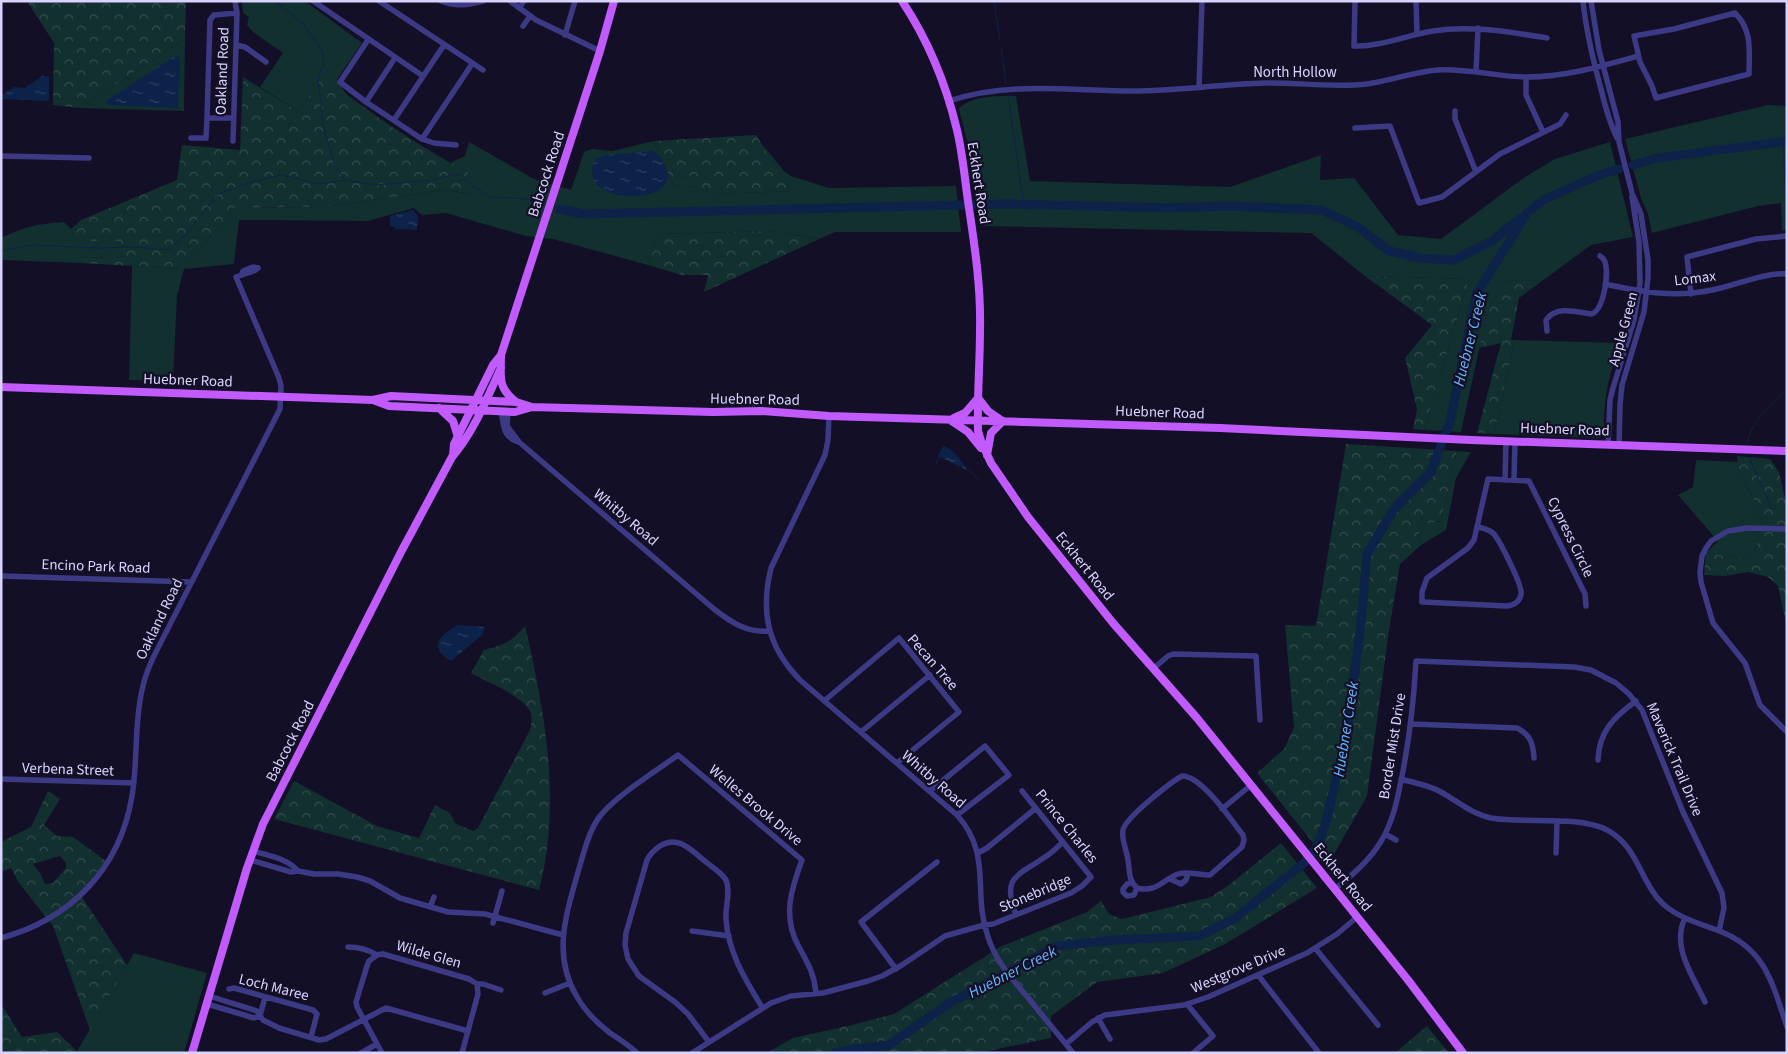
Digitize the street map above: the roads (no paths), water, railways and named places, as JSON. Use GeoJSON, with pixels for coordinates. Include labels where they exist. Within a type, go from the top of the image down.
{"type":"FeatureCollection","features":[{"type":"Feature","properties":{"kind":"main road","name":"Babcock Road"},"geometry":{"type":"LineString","coordinates":[[452,457],[454,444],[493,365],[501,354],[600,51],[614,1]]}},
{"type":"Feature","properties":{"kind":"main road","name":"Eckhert Road"},"geometry":{"type":"LineString","coordinates":[[902,1],[928,47],[949,101],[960,148],[972,225],[980,304],[978,420],[981,442],[999,475],[1028,518],[1251,785],[1463,1053]]}},
{"type":"Feature","properties":{"kind":"main road","name":"Babcock Road"},"geometry":{"type":"LineString","coordinates":[[192,1053],[250,860],[263,824],[401,552],[452,457],[461,447],[481,410],[501,368],[501,354]]}},
{"type":"Feature","properties":{"kind":"main road"},"geometry":{"type":"LineString","coordinates":[[501,368],[502,386],[516,402]]}},
{"type":"Feature","properties":{"kind":"main road","name":"Huebner Road"},"geometry":{"type":"LineString","coordinates":[[1,387],[281,398],[373,400],[391,396],[516,402],[532,407],[761,412],[829,416],[1220,428],[1471,440],[1787,451]]}},
{"type":"Feature","properties":{"kind":"main road"},"geometry":{"type":"LineString","coordinates":[[950,420],[962,415],[978,398],[988,411],[1003,421],[992,432],[988,455]]}},
{"type":"Feature","properties":{"kind":"main road","name":"Huebner Road"},"geometry":{"type":"LineString","coordinates":[[373,400],[389,406],[515,412],[532,407]]}},
{"type":"Feature","properties":{"kind":"main road"},"geometry":{"type":"LineString","coordinates":[[439,408],[453,421],[458,437]]}},
{"type":"Feature","properties":{"kind":"main road"},"geometry":{"type":"LineString","coordinates":[[950,420],[968,432],[988,455]]}},
{"type":"Feature","properties":{"kind":"street","name":"Oakland Road"},"geometry":{"type":"LineString","coordinates":[[233,141],[236,1]]}},
{"type":"Feature","properties":{"kind":"street"},"geometry":{"type":"LineString","coordinates":[[313,1],[423,76]]}},
{"type":"Feature","properties":{"kind":"street"},"geometry":{"type":"LineString","coordinates":[[379,1],[483,70]]}},
{"type":"Feature","properties":{"kind":"street"},"geometry":{"type":"LineString","coordinates":[[441,1],[462,6],[482,1]]}},
{"type":"Feature","properties":{"kind":"street"},"geometry":{"type":"LineString","coordinates":[[510,1],[530,16],[600,51]]}},
{"type":"Feature","properties":{"kind":"street"},"geometry":{"type":"LineString","coordinates":[[519,8],[524,1]]}},
{"type":"Feature","properties":{"kind":"street"},"geometry":{"type":"LineString","coordinates":[[565,35],[575,1]]}},
{"type":"Feature","properties":{"kind":"street"},"geometry":{"type":"LineString","coordinates":[[1199,88],[1202,1]]}},
{"type":"Feature","properties":{"kind":"street"},"geometry":{"type":"LineString","coordinates":[[1355,1],[1354,46],[1367,46],[1416,34],[1457,28],[1502,30],[1547,38]]}},
{"type":"Feature","properties":{"kind":"street"},"geometry":{"type":"LineString","coordinates":[[1416,1],[1416,34]]}},
{"type":"Feature","properties":{"kind":"street","name":"Apple Green"},"geometry":{"type":"LineString","coordinates":[[1583,1],[1586,28],[1595,67],[1611,126],[1619,142]]}},
{"type":"Feature","properties":{"kind":"street","name":"Apple Green"},"geometry":{"type":"LineString","coordinates":[[1592,1],[1599,50],[1618,122],[1619,142],[1632,192],[1641,214],[1648,260],[1647,292],[1641,324],[1622,385],[1619,445]]}},
{"type":"Feature","properties":{"kind":"street"},"geometry":{"type":"LineString","coordinates":[[1735,13],[1744,24],[1750,41],[1749,74],[1656,98],[1638,56],[1634,36],[1674,29],[1735,13]]}},
{"type":"Feature","properties":{"kind":"street"},"geometry":{"type":"LineString","coordinates":[[191,138],[206,138],[210,20],[214,15],[237,14]]}},
{"type":"Feature","properties":{"kind":"street"},"geometry":{"type":"LineString","coordinates":[[523,26],[530,16]]}},
{"type":"Feature","properties":{"kind":"street"},"geometry":{"type":"LineString","coordinates":[[1476,71],[1478,28]]}},
{"type":"Feature","properties":{"kind":"street"},"geometry":{"type":"LineString","coordinates":[[368,40],[340,82],[366,102],[422,139],[456,146]]}},
{"type":"Feature","properties":{"kind":"street"},"geometry":{"type":"LineString","coordinates":[[394,120],[444,45]]}},
{"type":"Feature","properties":{"kind":"street"},"geometry":{"type":"LineString","coordinates":[[236,46],[245,47],[266,62]]}},
{"type":"Feature","properties":{"kind":"street","name":"North Hollow"},"geometry":{"type":"LineString","coordinates":[[949,101],[975,93],[1018,88],[1133,91],[1272,83],[1355,85],[1381,82],[1437,70],[1476,71],[1526,77],[1568,74],[1638,56]]}},
{"type":"Feature","properties":{"kind":"street"},"geometry":{"type":"LineString","coordinates":[[366,102],[395,58]]}},
{"type":"Feature","properties":{"kind":"street"},"geometry":{"type":"LineString","coordinates":[[422,139],[472,64]]}},
{"type":"Feature","properties":{"kind":"street"},"geometry":{"type":"LineString","coordinates":[[1526,77],[1526,95],[1543,132]]}},
{"type":"Feature","properties":{"kind":"street"},"geometry":{"type":"LineString","coordinates":[[1455,111],[1455,119],[1476,172]]}},
{"type":"Feature","properties":{"kind":"street"},"geometry":{"type":"LineString","coordinates":[[1355,128],[1390,126],[1419,203],[1442,197],[1500,154],[1560,124],[1566,115]]}},
{"type":"Feature","properties":{"kind":"street"},"geometry":{"type":"LineString","coordinates":[[207,118],[233,118]]}},
{"type":"Feature","properties":{"kind":"street"},"geometry":{"type":"LineString","coordinates":[[1,156],[89,158]]}},
{"type":"Feature","properties":{"kind":"street","name":"Apple Green"},"geometry":{"type":"LineString","coordinates":[[1608,444],[1610,400],[1634,320],[1640,291],[1641,259],[1632,206],[1632,192]]}},
{"type":"Feature","properties":{"kind":"street"},"geometry":{"type":"LineString","coordinates":[[1691,294],[1687,257],[1756,239],[1787,236]]}},
{"type":"Feature","properties":{"kind":"street"},"geometry":{"type":"LineString","coordinates":[[1547,331],[1546,320],[1554,312],[1564,311],[1591,314],[1597,312],[1601,304],[1605,284],[1606,264],[1600,256]]}},
{"type":"Feature","properties":{"kind":"street","name":"Lomax"},"geometry":{"type":"LineString","coordinates":[[1605,284],[1647,292],[1691,294],[1773,275],[1787,274]]}},
{"type":"Feature","properties":{"kind":"street","name":"Oakland Road"},"geometry":{"type":"LineString","coordinates":[[1,938],[37,926],[67,908],[92,883],[111,857],[130,805],[134,783],[137,719],[142,689],[158,648],[279,412],[281,386],[279,378],[238,276]]}},
{"type":"Feature","properties":{"kind":"street","name":"Whitby Road"},"geometry":{"type":"LineString","coordinates":[[504,411],[504,431],[513,440],[519,442],[722,615],[746,630],[770,631]]}},
{"type":"Feature","properties":{"kind":"street","name":"Whitby Road"},"geometry":{"type":"LineString","coordinates":[[829,416],[828,440],[824,455],[771,568],[766,594],[770,631],[779,654],[790,669],[824,701],[957,814],[972,834],[978,853],[984,925],[996,956],[1073,1053]]}},
{"type":"Feature","properties":{"kind":"street"},"geometry":{"type":"LineString","coordinates":[[1505,480],[1506,441]]}},
{"type":"Feature","properties":{"kind":"street"},"geometry":{"type":"LineString","coordinates":[[1478,527],[1489,530],[1497,539],[1520,586],[1522,592],[1520,598],[1514,604],[1507,606],[1422,602],[1422,592],[1427,578],[1470,546],[1474,540],[1488,479],[1514,480],[1515,441]]}},
{"type":"Feature","properties":{"kind":"street","name":"Cypress Circle"},"geometry":{"type":"LineString","coordinates":[[1514,480],[1529,481],[1585,594],[1586,606]]}},
{"type":"Feature","properties":{"kind":"street"},"geometry":{"type":"LineString","coordinates":[[1787,529],[1748,528],[1728,531],[1712,541],[1702,556],[1700,572],[1710,615],[1719,633],[1744,663],[1760,705],[1787,732]]}},
{"type":"Feature","properties":{"kind":"street","name":"Encino Park Road"},"geometry":{"type":"LineString","coordinates":[[1,576],[191,582]]}},
{"type":"Feature","properties":{"kind":"street","name":"Pecan Tree"},"geometry":{"type":"LineString","coordinates":[[824,701],[899,638],[960,712],[897,763]]}},
{"type":"Feature","properties":{"kind":"street"},"geometry":{"type":"LineString","coordinates":[[1154,668],[1168,656],[1174,654],[1256,656],[1260,720]]}},
{"type":"Feature","properties":{"kind":"street","name":"Maverick Trail Drive"},"geometry":{"type":"LineString","coordinates":[[1416,661],[1583,668],[1616,682],[1636,701],[1645,717],[1683,812],[1722,893],[1724,908],[1719,931]]}},
{"type":"Feature","properties":{"kind":"street","name":"Border Mist Drive"},"geometry":{"type":"LineString","coordinates":[[1335,889],[1363,864],[1380,843],[1394,811],[1411,724],[1416,661]]}},
{"type":"Feature","properties":{"kind":"street"},"geometry":{"type":"LineString","coordinates":[[861,732],[930,675]]}},
{"type":"Feature","properties":{"kind":"street"},"geometry":{"type":"LineString","coordinates":[[1598,760],[1602,738],[1610,723],[1636,701]]}},
{"type":"Feature","properties":{"kind":"street"},"geometry":{"type":"LineString","coordinates":[[1411,724],[1517,728],[1523,731],[1531,740],[1534,758]]}},
{"type":"Feature","properties":{"kind":"street"},"geometry":{"type":"LineString","coordinates":[[930,791],[986,746],[1009,774],[957,814]]}},
{"type":"Feature","properties":{"kind":"street","name":"Welles Brook Drive"},"geometry":{"type":"LineString","coordinates":[[563,935],[585,847],[596,823],[614,802],[678,755],[802,860],[790,894],[789,918],[792,934],[812,970],[816,994]]}},
{"type":"Feature","properties":{"kind":"street"},"geometry":{"type":"LineString","coordinates":[[1182,776],[1189,777],[1200,785],[1243,835],[1244,840],[1242,847],[1210,875],[1188,874],[1180,874],[1153,888],[1137,888],[1131,883],[1122,832],[1126,822],[1134,814],[1182,776]]}},
{"type":"Feature","properties":{"kind":"street","name":"Verbena Street"},"geometry":{"type":"LineString","coordinates":[[1,779],[134,783]]}},
{"type":"Feature","properties":{"kind":"street"},"geometry":{"type":"LineString","coordinates":[[1401,780],[1433,788],[1468,809],[1490,818],[1588,824],[1606,830],[1616,836],[1634,856],[1655,894],[1671,910],[1740,942],[1757,957],[1771,977],[1787,1027]]}},
{"type":"Feature","properties":{"kind":"street"},"geometry":{"type":"LineString","coordinates":[[1222,809],[1251,785]]}},
{"type":"Feature","properties":{"kind":"street","name":"Prince Charles"},"geometry":{"type":"LineString","coordinates":[[1022,791],[1091,877]]}},
{"type":"Feature","properties":{"kind":"street"},"geometry":{"type":"LineString","coordinates":[[978,853],[1036,808]]}},
{"type":"Feature","properties":{"kind":"street"},"geometry":{"type":"LineString","coordinates":[[1556,853],[1557,822]]}},
{"type":"Feature","properties":{"kind":"street"},"geometry":{"type":"LineString","coordinates":[[1385,834],[1396,840]]}},
{"type":"Feature","properties":{"kind":"street"},"geometry":{"type":"LineString","coordinates":[[709,1042],[682,1008],[636,972],[628,960],[626,933],[648,857],[662,844],[673,842],[686,846],[726,881],[728,887],[726,919],[728,936],[739,969],[762,1007]]}},
{"type":"Feature","properties":{"kind":"street"},"geometry":{"type":"LineString","coordinates":[[1016,915],[1010,893],[1014,880],[1028,866],[1045,857],[1063,842]]}},
{"type":"Feature","properties":{"kind":"street"},"geometry":{"type":"LineString","coordinates":[[253,851],[284,860],[293,865],[298,871]]}},
{"type":"Feature","properties":{"kind":"street"},"geometry":{"type":"LineString","coordinates":[[250,860],[291,872],[348,875],[364,879],[400,898],[430,907],[454,913],[485,914],[494,920],[563,935],[563,956],[570,983],[577,997],[600,1025],[637,1053]]}},
{"type":"Feature","properties":{"kind":"street"},"geometry":{"type":"LineString","coordinates":[[896,969],[861,922],[938,862]]}},
{"type":"Feature","properties":{"kind":"street"},"geometry":{"type":"LineString","coordinates":[[1170,879],[1180,884],[1186,880],[1188,874]]}},
{"type":"Feature","properties":{"kind":"street","name":"Stonebridge"},"geometry":{"type":"LineString","coordinates":[[692,1053],[762,1007],[786,998],[816,994],[868,981],[896,969],[945,936],[993,924],[1078,890],[1091,877]]}},
{"type":"Feature","properties":{"kind":"street"},"geometry":{"type":"LineString","coordinates":[[1131,883],[1124,886],[1123,889],[1127,896],[1134,895],[1137,888]]}},
{"type":"Feature","properties":{"kind":"street"},"geometry":{"type":"LineString","coordinates":[[494,920],[502,891]]}},
{"type":"Feature","properties":{"kind":"street"},"geometry":{"type":"LineString","coordinates":[[430,907],[434,897]]}},
{"type":"Feature","properties":{"kind":"street","name":"Westgrove Drive"},"geometry":{"type":"LineString","coordinates":[[1066,1044],[1098,1018],[1105,1015],[1187,1004],[1208,998],[1315,948],[1337,934],[1357,917]]}},
{"type":"Feature","properties":{"kind":"street"},"geometry":{"type":"LineString","coordinates":[[1685,918],[1680,932],[1681,952],[1705,1002]]}},
{"type":"Feature","properties":{"kind":"street"},"geometry":{"type":"LineString","coordinates":[[692,931],[728,936]]}},
{"type":"Feature","properties":{"kind":"street","name":"Wilde Glen"},"geometry":{"type":"LineString","coordinates":[[348,946],[355,946],[377,955],[383,954],[501,990]]}},
{"type":"Feature","properties":{"kind":"street"},"geometry":{"type":"LineString","coordinates":[[1315,948],[1378,1025]]}},
{"type":"Feature","properties":{"kind":"street"},"geometry":{"type":"LineString","coordinates":[[377,955],[369,961],[356,1002],[358,1010],[382,1053]]}},
{"type":"Feature","properties":{"kind":"street"},"geometry":{"type":"LineString","coordinates":[[1258,975],[1319,1053]]}},
{"type":"Feature","properties":{"kind":"street"},"geometry":{"type":"LineString","coordinates":[[545,993],[570,983]]}},
{"type":"Feature","properties":{"kind":"street"},"geometry":{"type":"LineString","coordinates":[[462,1053],[478,994],[477,984]]}},
{"type":"Feature","properties":{"kind":"street","name":"Loch Maree"},"geometry":{"type":"LineString","coordinates":[[229,989],[234,988],[316,1012],[312,1037]]}},
{"type":"Feature","properties":{"kind":"street"},"geometry":{"type":"LineString","coordinates":[[209,996],[257,1010],[263,1020],[273,1026],[326,1039],[382,1009],[390,1008],[468,1031]]}},
{"type":"Feature","properties":{"kind":"street"},"geometry":{"type":"LineString","coordinates":[[260,1016],[265,997]]}},
{"type":"Feature","properties":{"kind":"street"},"geometry":{"type":"LineString","coordinates":[[207,1004],[254,1018],[260,1016]]}},
{"type":"Feature","properties":{"kind":"street"},"geometry":{"type":"LineString","coordinates":[[1187,1004],[1213,1036],[1193,1053]]}},
{"type":"Feature","properties":{"kind":"street"},"geometry":{"type":"LineString","coordinates":[[1098,1018],[1110,1039]]}},
{"type":"Feature","properties":{"kind":"street"},"geometry":{"type":"LineString","coordinates":[[361,1053],[377,1044]]}},
{"type":"Feature","properties":{"kind":"water"},"geometry":{"type":"Polygon","coordinates":[[[175,56],[178,56],[180,60],[178,108],[108,105],[106,101],[175,56]]]}},
{"type":"Feature","properties":{"kind":"water"},"geometry":{"type":"Polygon","coordinates":[[[42,76],[49,77],[49,99],[46,101],[2,99],[2,95],[14,87],[25,88],[42,76]]]}},
{"type":"Feature","properties":{"kind":"water"},"geometry":{"type":"Polygon","coordinates":[[[653,151],[660,156],[666,168],[667,181],[659,190],[644,195],[628,196],[611,193],[598,186],[592,174],[596,158],[608,155],[653,151]]]}},
{"type":"Feature","properties":{"kind":"water"},"geometry":{"type":"Polygon","coordinates":[[[413,210],[418,216],[417,230],[396,229],[390,226],[390,216],[413,210]]]}},
{"type":"Feature","properties":{"kind":"water"},"geometry":{"type":"Polygon","coordinates":[[[944,446],[958,456],[967,470],[938,456],[944,446]]]}},
{"type":"Feature","properties":{"kind":"water"},"geometry":{"type":"Polygon","coordinates":[[[458,625],[485,627],[482,635],[451,661],[441,653],[438,649],[438,644],[442,636],[458,625]]]}},
{"type":"Feature","properties":{"kind":"waterway"},"geometry":{"type":"LineString","coordinates":[[275,1],[302,23],[322,50],[324,62],[318,80],[324,130],[335,165],[345,180]]}},
{"type":"Feature","properties":{"kind":"waterway"},"geometry":{"type":"LineString","coordinates":[[994,1],[1000,40]]}},
{"type":"Feature","properties":{"kind":"waterway"},"geometry":{"type":"LineString","coordinates":[[1001,47],[1006,84]]}},
{"type":"Feature","properties":{"kind":"waterway"},"geometry":{"type":"LineString","coordinates":[[1008,95],[1024,205]]}},
{"type":"Feature","properties":{"kind":"waterway"},"geometry":{"type":"LineString","coordinates":[[1783,141],[1787,219]]}},
{"type":"Feature","properties":{"kind":"waterway","name":"Huebner Creek"},"geometry":{"type":"LineString","coordinates":[[1633,165],[1658,158],[1787,141]]}},
{"type":"Feature","properties":{"kind":"waterway","name":"Huebner Creek"},"geometry":{"type":"LineString","coordinates":[[835,1053],[889,1045],[951,1002],[1057,946],[1114,940],[1199,936],[1234,919],[1303,864],[1315,850],[1325,826],[1346,739],[1361,624],[1367,554],[1394,509],[1431,472],[1450,421],[1477,293],[1527,213],[1545,199],[1599,175],[1619,169]]}},
{"type":"Feature","properties":{"kind":"waterway"},"geometry":{"type":"LineString","coordinates":[[1,251],[33,245],[96,248],[137,247],[169,250],[187,233],[218,194],[251,182],[282,175],[319,184],[345,180],[376,185],[432,180],[456,174],[463,176],[473,186],[490,197],[527,199],[545,204]]}},
{"type":"Feature","properties":{"kind":"waterway"},"geometry":{"type":"LineString","coordinates":[[560,209],[583,214],[1005,204],[1170,208],[1228,206],[1322,210],[1358,227],[1389,251],[1421,258],[1454,260],[1492,241],[1521,218]]}},
{"type":"Feature","properties":{"kind":"waterway"},"geometry":{"type":"LineString","coordinates":[[552,206],[560,209]]}},
{"type":"Feature","properties":{"kind":"waterway"},"geometry":{"type":"LineString","coordinates":[[1787,257],[1787,267]]}},
{"type":"Feature","properties":{"kind":"waterway"},"geometry":{"type":"LineString","coordinates":[[1747,444],[1757,420],[1787,388]]}},
{"type":"Feature","properties":{"kind":"waterway"},"geometry":{"type":"LineString","coordinates":[[936,464],[939,457]]}},
{"type":"Feature","properties":{"kind":"waterway"},"geometry":{"type":"LineString","coordinates":[[1749,457],[1772,510]]}},
{"type":"Feature","properties":{"kind":"waterway"},"geometry":{"type":"LineString","coordinates":[[968,470],[980,480]]}}]}
